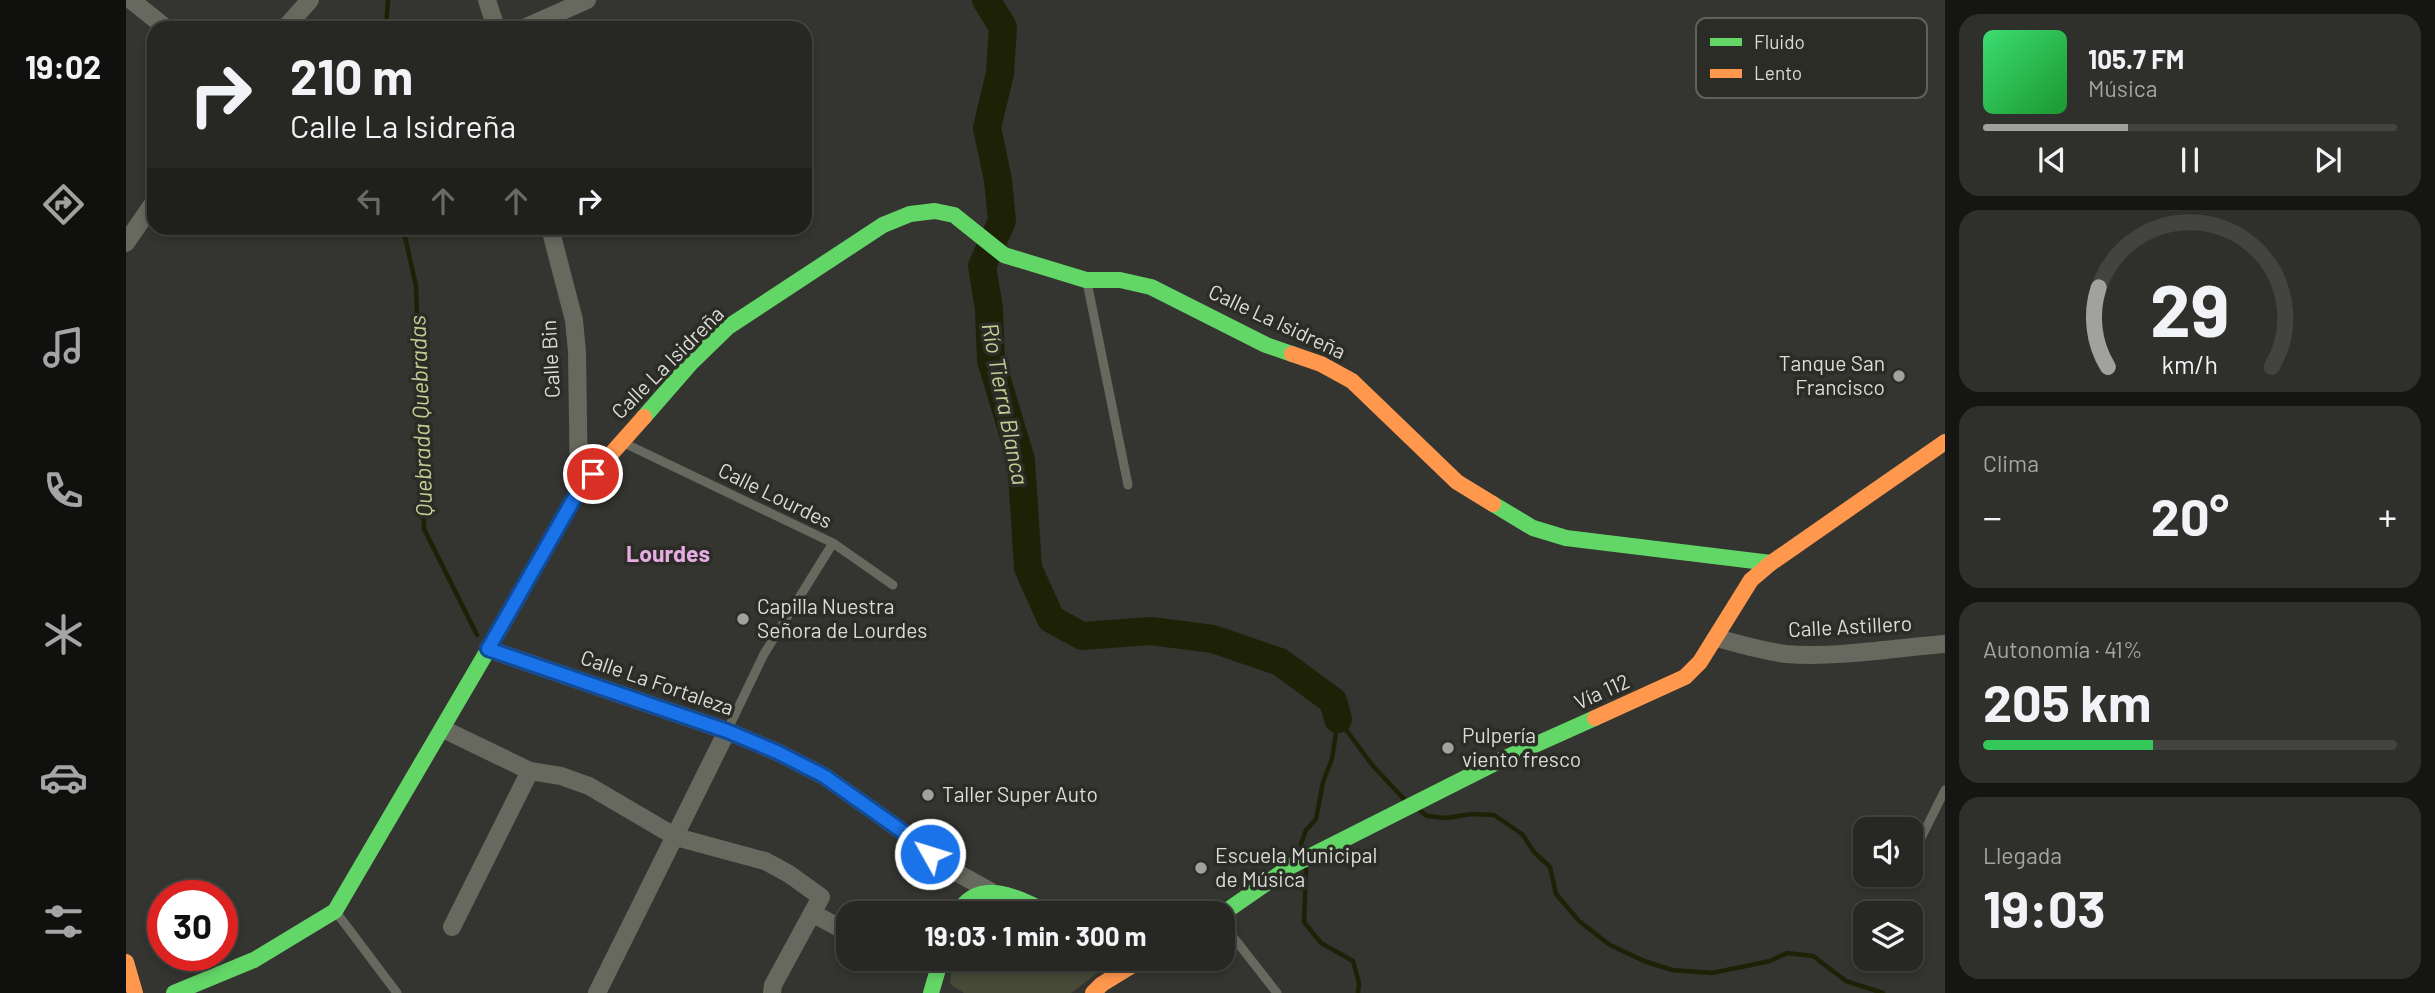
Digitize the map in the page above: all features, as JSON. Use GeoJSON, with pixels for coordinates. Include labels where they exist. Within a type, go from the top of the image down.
{"type":"FeatureCollection","features":[{"type":"Feature","properties":{"kind":"street"},"geometry":{"type":"LineString","coordinates":[[131,0],[157,21]]}},
{"type":"Feature","properties":{"kind":"street"},"geometry":{"type":"LineString","coordinates":[[291,21],[310,0]]}},
{"type":"Feature","properties":{"kind":"street"},"geometry":{"type":"LineString","coordinates":[[487,0],[494,21]]}},
{"type":"Feature","properties":{"kind":"street"},"geometry":{"type":"LineString","coordinates":[[540,21],[587,0]]}},
{"type":"Feature","properties":{"kind":"street","name":"Calle La Isidreña"},"geometry":{"type":"LineString","coordinates":[[174,993],[254,960],[335,911],[443,729],[579,490],[691,363],[728,327],[883,225],[911,214],[935,211],[954,215],[1004,255],[1042,268],[1086,280],[1120,280],[1151,287],[1266,345],[1321,364],[1352,381],[1457,482],[1533,528],[1594,543],[1770,563]]}},
{"type":"Feature","properties":{"kind":"street"},"geometry":{"type":"LineString","coordinates":[[126,243],[147,212]]}},
{"type":"Feature","properties":{"kind":"street","name":"Calle Bin"},"geometry":{"type":"LineString","coordinates":[[553,235],[574,320],[579,490]]}},
{"type":"Feature","properties":{"kind":"street","name":"Vía 112"},"geometry":{"type":"LineString","coordinates":[[1235,905],[1291,866],[1314,854],[1503,759],[1685,677],[1717,638],[1751,580],[1770,563],[1945,442]]}},
{"type":"Feature","properties":{"kind":"street","name":"Calle Astillero"},"geometry":{"type":"LineString","coordinates":[[1717,638],[1787,654],[1838,653],[1945,644]]}},
{"type":"Feature","properties":{"kind":"street","name":"Calle La Fortaleza"},"geometry":{"type":"LineString","coordinates":[[488,649],[727,731],[824,776],[899,829],[945,866],[990,891]]}},
{"type":"Feature","properties":{"kind":"street"},"geometry":{"type":"LineString","coordinates":[[443,729],[530,771],[561,776],[589,786],[677,836],[765,862],[789,874],[821,897],[773,985],[772,993]]}},
{"type":"Feature","properties":{"kind":"street"},"geometry":{"type":"LineString","coordinates":[[597,993],[727,731]]}},
{"type":"Feature","properties":{"kind":"street"},"geometry":{"type":"LineString","coordinates":[[452,927],[530,771]]}},
{"type":"Feature","properties":{"kind":"street","name":"Calle La Fortaleza"},"geometry":{"type":"LineString","coordinates":[[945,866],[960,901]]}},
{"type":"Feature","properties":{"kind":"street"},"geometry":{"type":"LineString","coordinates":[[971,901],[990,891],[1012,895],[1024,901]]}},
{"type":"Feature","properties":{"kind":"street"},"geometry":{"type":"LineString","coordinates":[[812,913],[836,926]]}},
{"type":"Feature","properties":{"kind":"street"},"geometry":{"type":"LineString","coordinates":[[126,962],[135,993]]}},
{"type":"Feature","properties":{"kind":"street"},"geometry":{"type":"LineString","coordinates":[[931,993],[937,971]]}},
{"type":"Feature","properties":{"kind":"street"},"geometry":{"type":"LineString","coordinates":[[1102,990],[1112,971]]}},
{"type":"Feature","properties":{"kind":"street"},"geometry":{"type":"LineString","coordinates":[[1102,990],[1127,971]]}},
{"type":"Feature","properties":{"kind":"lane"},"geometry":{"type":"LineString","coordinates":[[1086,280],[1128,485]]}},
{"type":"Feature","properties":{"kind":"lane","name":"Calle Lourdes"},"geometry":{"type":"LineString","coordinates":[[621,441],[833,544],[764,654],[727,731]]}},
{"type":"Feature","properties":{"kind":"lane"},"geometry":{"type":"LineString","coordinates":[[833,544],[893,585]]}},
{"type":"Feature","properties":{"kind":"lane"},"geometry":{"type":"LineString","coordinates":[[1923,834],[1945,790]]}},
{"type":"Feature","properties":{"kind":"lane"},"geometry":{"type":"LineString","coordinates":[[335,911],[397,993]]}},
{"type":"Feature","properties":{"kind":"lane"},"geometry":{"type":"LineString","coordinates":[[1235,939],[1277,993]]}},
{"type":"Feature","properties":{"kind":"green space"},"geometry":{"type":"Polygon","coordinates":[[[952,971],[1100,971],[1071,993],[964,993],[950,984],[952,971]]]}},
{"type":"Feature","properties":{"kind":"waterway","name":"Quebrada Quebradas"},"geometry":{"type":"LineString","coordinates":[[386,21],[388,0]]}},
{"type":"Feature","properties":{"kind":"waterway","name":"Río Tierra Blanca"},"geometry":{"type":"LineString","coordinates":[[986,0],[1003,27],[1000,73],[987,128],[998,180],[1002,221],[982,266],[989,309],[991,360],[1021,460],[1028,568],[1051,619],[1082,636],[1151,631],[1213,639],[1280,662],[1333,701],[1338,719]]}},
{"type":"Feature","properties":{"kind":"waterway","name":"Quebrada Quebradas"},"geometry":{"type":"LineString","coordinates":[[405,235],[416,286],[424,529],[477,635]]}},
{"type":"Feature","properties":{"kind":"waterway"},"geometry":{"type":"LineString","coordinates":[[1338,719],[1373,766],[1404,799]]}},
{"type":"Feature","properties":{"kind":"waterway"},"geometry":{"type":"LineString","coordinates":[[1302,850],[1301,844],[1306,830],[1316,819],[1323,782],[1332,759],[1338,720]]}},
{"type":"Feature","properties":{"kind":"waterway"},"geometry":{"type":"LineString","coordinates":[[1420,811],[1427,816],[1446,818],[1472,814],[1494,815],[1522,834],[1534,852],[1550,867],[1556,894],[1579,921],[1610,945],[1644,961],[1672,970],[1712,973],[1770,961],[1787,953],[1813,956],[1846,981],[1883,993]]}},
{"type":"Feature","properties":{"kind":"waterway"},"geometry":{"type":"LineString","coordinates":[[1306,869],[1304,922],[1321,943],[1353,961],[1359,983],[1358,993]]}},
{"type":"Feature","properties":{"kind":"traffic: fast"},"geometry":{"type":"LineString","coordinates":[[644,417],[691,363],[728,327],[883,225],[910,214],[935,211],[954,215],[1004,255],[1086,280],[1120,280],[1151,287],[1266,345],[1292,354]]}},
{"type":"Feature","properties":{"kind":"traffic: fast"},"geometry":{"type":"LineString","coordinates":[[1493,504],[1533,528],[1566,538],[1771,563]]}},
{"type":"Feature","properties":{"kind":"traffic: fast"},"geometry":{"type":"LineString","coordinates":[[174,993],[254,960],[335,911],[502,626]]}},
{"type":"Feature","properties":{"kind":"traffic: fast"},"geometry":{"type":"LineString","coordinates":[[1235,905],[1291,866],[1503,759],[1595,718]]}},
{"type":"Feature","properties":{"kind":"traffic: fast"},"geometry":{"type":"LineString","coordinates":[[968,901],[977,895],[989,893],[1024,901]]}},
{"type":"Feature","properties":{"kind":"traffic: fast"},"geometry":{"type":"LineString","coordinates":[[931,993],[937,971]]}},
{"type":"Feature","properties":{"kind":"traffic: slow"},"geometry":{"type":"LineString","coordinates":[[1292,354],[1321,364],[1352,381],[1457,482],[1493,504]]}},
{"type":"Feature","properties":{"kind":"traffic: slow"},"geometry":{"type":"LineString","coordinates":[[502,626],[579,490],[644,417]]}},
{"type":"Feature","properties":{"kind":"traffic: slow"},"geometry":{"type":"LineString","coordinates":[[1595,718],[1685,677],[1700,662],[1751,580],[1771,563],[1945,442]]}},
{"type":"Feature","properties":{"kind":"traffic: slow"},"geometry":{"type":"LineString","coordinates":[[126,962],[135,993]]}},
{"type":"Feature","properties":{"kind":"traffic: slow"},"geometry":{"type":"LineString","coordinates":[[1093,993],[1123,971]]}},
{"type":"Feature","properties":{"kind":"place","name":"Tanque San Francisco"},"geometry":{"type":"Point","coordinates":[1899,376]}},
{"type":"Feature","properties":{"kind":"place","name":"Capilla Nuestra Señora de Lourdes"},"geometry":{"type":"Point","coordinates":[743,619]}},
{"type":"Feature","properties":{"kind":"place","name":"Pulpería viento fresco"},"geometry":{"type":"Point","coordinates":[1448,748]}},
{"type":"Feature","properties":{"kind":"place","name":"Taller Super Auto"},"geometry":{"type":"Point","coordinates":[928,795]}},
{"type":"Feature","properties":{"kind":"place","name":"Escuela Municipal de Música"},"geometry":{"type":"Point","coordinates":[1201,868]}},
{"type":"Feature","properties":{"kind":"district","name":"Lourdes"},"geometry":{"type":"Point","coordinates":[668,554]}},
{"type":"Feature","properties":{"kind":"route"},"geometry":{"type":"LineString","coordinates":[[593,474],[579,490],[488,649],[727,731],[777,752],[824,776],[930,854]]}}]}
